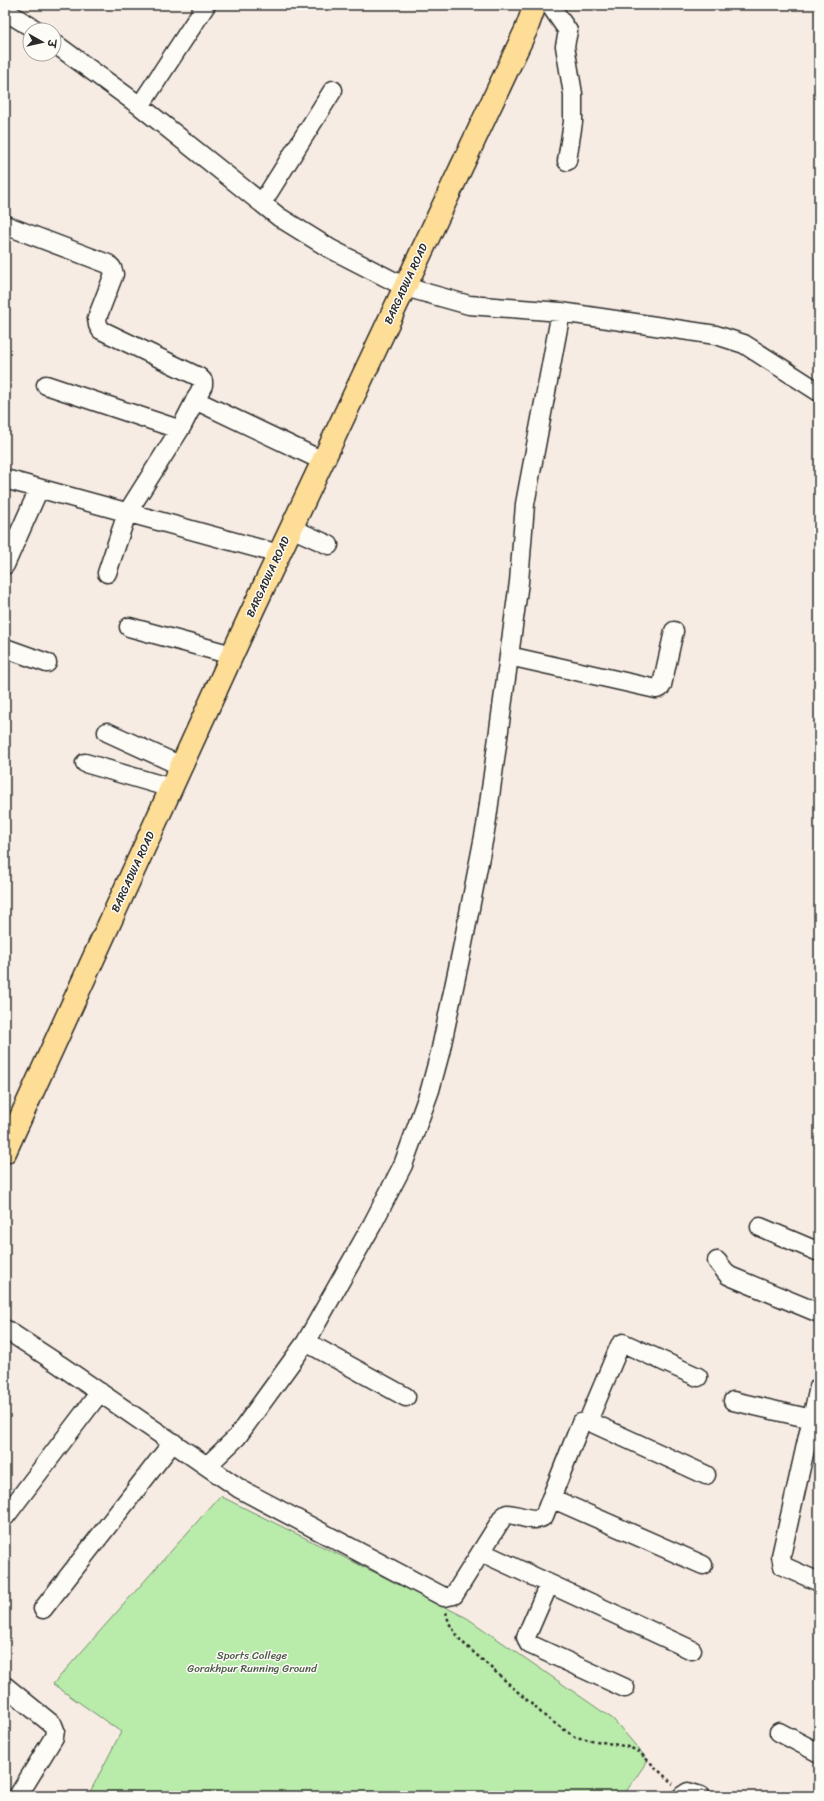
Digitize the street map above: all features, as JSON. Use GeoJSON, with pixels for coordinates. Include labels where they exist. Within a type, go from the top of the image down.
{"type":"FeatureCollection","features":[{"type":"Feature","properties":{"kind":"main road","name":"BARGADWA ROAD"},"geometry":{"type":"LineString","coordinates":[[5,1152],[291,528],[405,287],[541,6]]}},
{"type":"Feature","properties":{"kind":"street"},"geometry":{"type":"LineString","coordinates":[[140,106],[206,5]]}},
{"type":"Feature","properties":{"kind":"street"},"geometry":{"type":"LineString","coordinates":[[541,6],[568,31],[565,46],[573,94],[573,122],[568,161]]}},
{"type":"Feature","properties":{"kind":"street"},"geometry":{"type":"LineString","coordinates":[[5,11],[23,22]]}},
{"type":"Feature","properties":{"kind":"street"},"geometry":{"type":"LineString","coordinates":[[62,48],[140,106],[262,203],[304,234],[405,287],[469,305],[560,312],[716,334],[744,344],[819,392]]}},
{"type":"Feature","properties":{"kind":"street"},"geometry":{"type":"LineString","coordinates":[[262,203],[333,90]]}},
{"type":"Feature","properties":{"kind":"street"},"geometry":{"type":"LineString","coordinates":[[5,225],[108,264],[112,268],[114,274],[97,318],[98,325],[101,330],[200,377],[202,381],[203,385],[182,426],[127,512],[107,573]]}},
{"type":"Feature","properties":{"kind":"street"},"geometry":{"type":"LineString","coordinates":[[207,1466],[237,1437],[306,1342],[372,1225],[403,1165],[430,1090],[440,1053],[486,826],[519,582],[525,504],[560,312]]}},
{"type":"Feature","properties":{"kind":"street"},"geometry":{"type":"LineString","coordinates":[[46,385],[173,429],[178,429],[182,426]]}},
{"type":"Feature","properties":{"kind":"street"},"geometry":{"type":"LineString","coordinates":[[195,400],[323,461]]}},
{"type":"Feature","properties":{"kind":"street"},"geometry":{"type":"LineString","coordinates":[[5,480],[279,554]]}},
{"type":"Feature","properties":{"kind":"street"},"geometry":{"type":"LineString","coordinates":[[5,565],[39,489]]}},
{"type":"Feature","properties":{"kind":"street"},"geometry":{"type":"LineString","coordinates":[[291,528],[329,545]]}},
{"type":"Feature","properties":{"kind":"street"},"geometry":{"type":"LineString","coordinates":[[130,626],[232,655]]}},
{"type":"Feature","properties":{"kind":"street"},"geometry":{"type":"LineString","coordinates":[[509,656],[656,689],[660,688],[662,685],[674,631]]}},
{"type":"Feature","properties":{"kind":"street"},"geometry":{"type":"LineString","coordinates":[[5,648],[47,663]]}},
{"type":"Feature","properties":{"kind":"street"},"geometry":{"type":"LineString","coordinates":[[107,732],[181,766]]}},
{"type":"Feature","properties":{"kind":"street"},"geometry":{"type":"LineString","coordinates":[[85,763],[171,788]]}},
{"type":"Feature","properties":{"kind":"street"},"geometry":{"type":"LineString","coordinates":[[760,1227],[819,1252]]}},
{"type":"Feature","properties":{"kind":"street"},"geometry":{"type":"LineString","coordinates":[[717,1261],[732,1277],[819,1313]]}},
{"type":"Feature","properties":{"kind":"street"},"geometry":{"type":"LineString","coordinates":[[5,1329],[250,1495],[444,1597],[454,1594],[503,1517],[507,1514],[540,1519],[544,1516],[581,1423],[588,1421],[706,1474]]}},
{"type":"Feature","properties":{"kind":"street"},"geometry":{"type":"LineString","coordinates":[[306,1342],[406,1397]]}},
{"type":"Feature","properties":{"kind":"street"},"geometry":{"type":"LineString","coordinates":[[588,1421],[620,1345],[623,1342],[698,1377]]}},
{"type":"Feature","properties":{"kind":"street"},"geometry":{"type":"LineString","coordinates":[[819,1387],[781,1556],[781,1562],[788,1570],[819,1582]]}},
{"type":"Feature","properties":{"kind":"street"},"geometry":{"type":"LineString","coordinates":[[5,1517],[100,1392]]}},
{"type":"Feature","properties":{"kind":"street"},"geometry":{"type":"LineString","coordinates":[[733,1401],[812,1419]]}},
{"type":"Feature","properties":{"kind":"street"},"geometry":{"type":"LineString","coordinates":[[43,1609],[173,1442]]}},
{"type":"Feature","properties":{"kind":"street"},"geometry":{"type":"LineString","coordinates":[[551,1498],[704,1565]]}},
{"type":"Feature","properties":{"kind":"street"},"geometry":{"type":"LineString","coordinates":[[480,1552],[692,1650]]}},
{"type":"Feature","properties":{"kind":"street"},"geometry":{"type":"LineString","coordinates":[[549,1584],[526,1637],[529,1644],[626,1688]]}},
{"type":"Feature","properties":{"kind":"street"},"geometry":{"type":"LineString","coordinates":[[5,1686],[53,1725],[56,1730],[54,1737],[18,1796]]}},
{"type":"Feature","properties":{"kind":"street"},"geometry":{"type":"LineString","coordinates":[[779,1732],[819,1753]]}},
{"type":"Feature","properties":{"kind":"path"},"geometry":{"type":"LineString","coordinates":[[444,1597],[446,1616],[449,1624],[461,1641],[547,1718],[576,1737],[629,1747],[639,1752],[689,1795]]}},
{"type":"Feature","properties":{"kind":"green space","name":"Sports College Gorakhpur Running Ground"},"geometry":{"type":"Polygon","coordinates":[[[220,1496],[467,1618],[613,1719],[648,1760],[623,1796],[88,1796],[121,1732],[53,1684],[220,1496]]]}}]}
